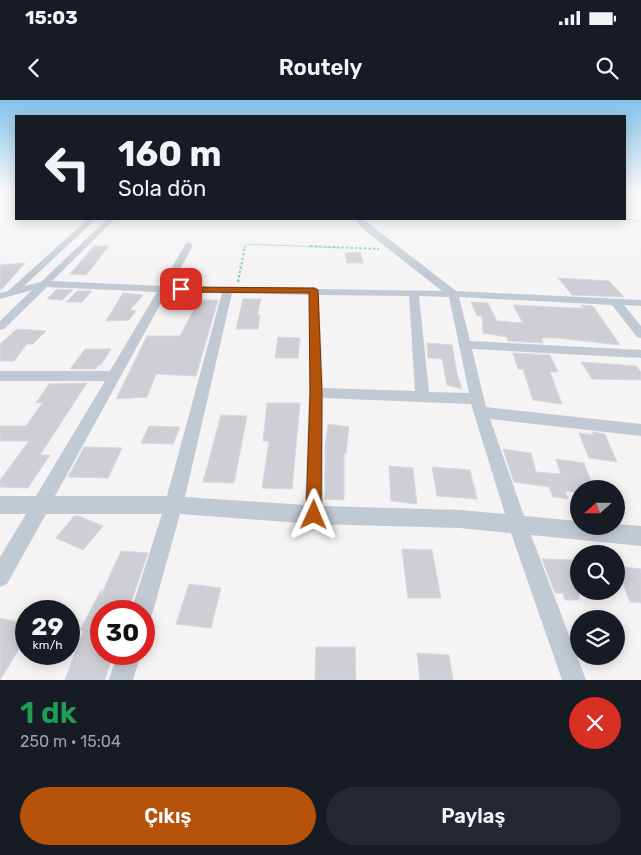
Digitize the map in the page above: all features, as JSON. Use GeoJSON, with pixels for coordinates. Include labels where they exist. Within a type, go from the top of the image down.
{"type":"FeatureCollection","features":[{"type":"Feature","properties":{"kind":"street"},"geometry":{"type":"LineString","coordinates":[[0,302],[5,295],[91,220]]}},
{"type":"Feature","properties":{"kind":"street"},"geometry":{"type":"LineString","coordinates":[[0,327],[110,220]]}},
{"type":"Feature","properties":{"kind":"street"},"geometry":{"type":"LineString","coordinates":[[360,220],[453,294],[478,406],[517,523],[574,680]]}},
{"type":"Feature","properties":{"kind":"street"},"geometry":{"type":"LineString","coordinates":[[0,577],[189,245]]}},
{"type":"Feature","properties":{"kind":"street"},"geometry":{"type":"LineString","coordinates":[[5,295],[44,284],[165,289],[314,290],[453,294],[641,304]]}},
{"type":"Feature","properties":{"kind":"street"},"geometry":{"type":"LineString","coordinates":[[145,600],[174,505],[232,290]]}},
{"type":"Feature","properties":{"kind":"street"},"geometry":{"type":"LineString","coordinates":[[314,290],[316,393],[314,515]]}},
{"type":"Feature","properties":{"kind":"street"},"geometry":{"type":"LineString","coordinates":[[414,293],[422,397]]}},
{"type":"Feature","properties":{"kind":"street"},"geometry":{"type":"LineString","coordinates":[[616,303],[641,334]]}},
{"type":"Feature","properties":{"kind":"street"},"geometry":{"type":"LineString","coordinates":[[465,345],[641,354]]}},
{"type":"Feature","properties":{"kind":"street"},"geometry":{"type":"LineString","coordinates":[[0,376],[115,376]]}},
{"type":"Feature","properties":{"kind":"street"},"geometry":{"type":"LineString","coordinates":[[316,393],[422,397],[641,430]]}},
{"type":"Feature","properties":{"kind":"street"},"geometry":{"type":"LineString","coordinates":[[0,505],[174,505],[314,515],[460,519],[641,536]]}},
{"type":"Feature","properties":{"kind":"street"},"geometry":{"type":"LineString","coordinates":[[121,680],[126,665]]}},
{"type":"Feature","properties":{"kind":"path"},"geometry":{"type":"LineString","coordinates":[[232,290],[246,244],[396,250]]}},
{"type":"Feature","properties":{"kind":"building"},"geometry":{"type":"Polygon","coordinates":[[[94,246],[109,246],[86,275],[70,274],[94,246]]]}},
{"type":"Feature","properties":{"kind":"building"},"geometry":{"type":"Polygon","coordinates":[[[360,252],[363,263],[347,263],[345,253],[360,252]]]}},
{"type":"Feature","properties":{"kind":"building"},"geometry":{"type":"Polygon","coordinates":[[[25,263],[0,291],[0,265],[25,263]]]}},
{"type":"Feature","properties":{"kind":"building"},"geometry":{"type":"Polygon","coordinates":[[[558,278],[609,281],[624,297],[572,295],[558,278]]]}},
{"type":"Feature","properties":{"kind":"building"},"geometry":{"type":"Polygon","coordinates":[[[57,289],[73,290],[62,300],[47,299],[57,289]]]}},
{"type":"Feature","properties":{"kind":"building"},"geometry":{"type":"Polygon","coordinates":[[[77,291],[92,291],[82,302],[66,302],[77,291]]]}},
{"type":"Feature","properties":{"kind":"building"},"geometry":{"type":"Polygon","coordinates":[[[123,293],[143,295],[130,310],[136,311],[129,320],[106,321],[123,293]]]}},
{"type":"Feature","properties":{"kind":"building"},"geometry":{"type":"Polygon","coordinates":[[[243,299],[261,299],[257,315],[260,315],[258,329],[236,329],[243,299]]]}},
{"type":"Feature","properties":{"kind":"building"},"geometry":{"type":"Polygon","coordinates":[[[199,300],[218,300],[196,376],[156,374],[147,397],[116,399],[147,336],[180,336],[199,300]]]}},
{"type":"Feature","properties":{"kind":"building"},"geometry":{"type":"Polygon","coordinates":[[[471,302],[488,303],[497,321],[523,323],[513,305],[573,308],[584,308],[581,305],[593,306],[620,345],[558,338],[542,338],[543,343],[508,341],[507,337],[483,333],[482,316],[477,316],[471,302]]]}},
{"type":"Feature","properties":{"kind":"building"},"geometry":{"type":"Polygon","coordinates":[[[17,329],[46,331],[33,344],[27,344],[14,361],[0,361],[0,344],[17,329]]]}},
{"type":"Feature","properties":{"kind":"building"},"geometry":{"type":"Polygon","coordinates":[[[278,337],[300,338],[298,358],[275,358],[278,337]]]}},
{"type":"Feature","properties":{"kind":"building"},"geometry":{"type":"Polygon","coordinates":[[[427,343],[452,345],[462,389],[447,385],[442,359],[428,358],[427,343]]]}},
{"type":"Feature","properties":{"kind":"building"},"geometry":{"type":"Polygon","coordinates":[[[85,349],[111,349],[101,365],[98,365],[96,369],[70,369],[85,349]]]}},
{"type":"Feature","properties":{"kind":"building"},"geometry":{"type":"Polygon","coordinates":[[[513,353],[550,355],[558,372],[550,372],[562,404],[533,400],[523,369],[518,369],[513,353]]]}},
{"type":"Feature","properties":{"kind":"building"},"geometry":{"type":"Polygon","coordinates":[[[581,362],[636,366],[641,372],[641,380],[592,379],[581,362]]]}},
{"type":"Feature","properties":{"kind":"building"},"geometry":{"type":"Polygon","coordinates":[[[87,383],[40,455],[50,455],[28,488],[0,487],[0,480],[29,441],[0,441],[0,426],[26,426],[43,402],[36,403],[49,384],[87,383]]]}},
{"type":"Feature","properties":{"kind":"building"},"geometry":{"type":"Polygon","coordinates":[[[267,403],[300,403],[292,489],[262,488],[269,441],[263,441],[267,403]]]}},
{"type":"Feature","properties":{"kind":"building"},"geometry":{"type":"Polygon","coordinates":[[[221,415],[247,416],[234,483],[203,482],[221,415]]]}},
{"type":"Feature","properties":{"kind":"building"},"geometry":{"type":"Polygon","coordinates":[[[328,424],[349,427],[346,454],[344,454],[344,500],[325,499],[325,447],[328,424]]]}},
{"type":"Feature","properties":{"kind":"building"},"geometry":{"type":"Polygon","coordinates":[[[149,426],[180,427],[173,444],[141,443],[149,426]]]}},
{"type":"Feature","properties":{"kind":"building"},"geometry":{"type":"Polygon","coordinates":[[[592,432],[605,434],[617,462],[589,458],[579,433],[593,435],[592,432]]]}},
{"type":"Feature","properties":{"kind":"building"},"geometry":{"type":"Polygon","coordinates":[[[84,447],[122,448],[108,478],[68,477],[84,447]]]}},
{"type":"Feature","properties":{"kind":"building"},"geometry":{"type":"Polygon","coordinates":[[[503,449],[531,453],[536,472],[561,474],[556,459],[584,463],[591,480],[570,480],[570,492],[565,491],[568,499],[553,497],[549,487],[514,482],[503,449]]]}},
{"type":"Feature","properties":{"kind":"building"},"geometry":{"type":"Polygon","coordinates":[[[389,466],[413,468],[417,504],[391,501],[389,466]]]}},
{"type":"Feature","properties":{"kind":"building"},"geometry":{"type":"Polygon","coordinates":[[[432,467],[470,470],[477,499],[437,496],[432,467]]]}},
{"type":"Feature","properties":{"kind":"building"},"geometry":{"type":"Polygon","coordinates":[[[74,516],[79,516],[103,526],[83,550],[56,538],[74,516]]]}},
{"type":"Feature","properties":{"kind":"building"},"geometry":{"type":"Polygon","coordinates":[[[402,549],[432,550],[441,598],[408,598],[402,549]]]}},
{"type":"Feature","properties":{"kind":"building"},"geometry":{"type":"Polygon","coordinates":[[[121,551],[148,553],[132,600],[96,600],[101,590],[101,595],[121,551]]]}},
{"type":"Feature","properties":{"kind":"building"},"geometry":{"type":"Polygon","coordinates":[[[542,559],[570,560],[570,600],[565,600],[563,593],[555,593],[542,559]]]}},
{"type":"Feature","properties":{"kind":"building"},"geometry":{"type":"Polygon","coordinates":[[[625,567],[641,569],[641,603],[630,602],[625,589],[625,567]]]}},
{"type":"Feature","properties":{"kind":"building"},"geometry":{"type":"Polygon","coordinates":[[[189,584],[221,588],[211,628],[176,624],[189,584]]]}},
{"type":"Feature","properties":{"kind":"building"},"geometry":{"type":"Polygon","coordinates":[[[90,611],[90,665],[110,665],[105,680],[65,680],[71,665],[80,665],[80,639],[83,631],[80,630],[90,611]]]}},
{"type":"Feature","properties":{"kind":"building"},"geometry":{"type":"Polygon","coordinates":[[[0,618],[15,621],[15,656],[0,680],[0,618]]]}},
{"type":"Feature","properties":{"kind":"building"},"geometry":{"type":"Polygon","coordinates":[[[316,647],[355,647],[356,680],[315,680],[316,647]]]}},
{"type":"Feature","properties":{"kind":"building"},"geometry":{"type":"Polygon","coordinates":[[[417,653],[449,655],[453,680],[420,680],[417,653]]]}},
{"type":"Feature","properties":{"kind":"route"},"geometry":{"type":"LineString","coordinates":[[181,289],[314,290],[316,393],[314,515]]}}]}
